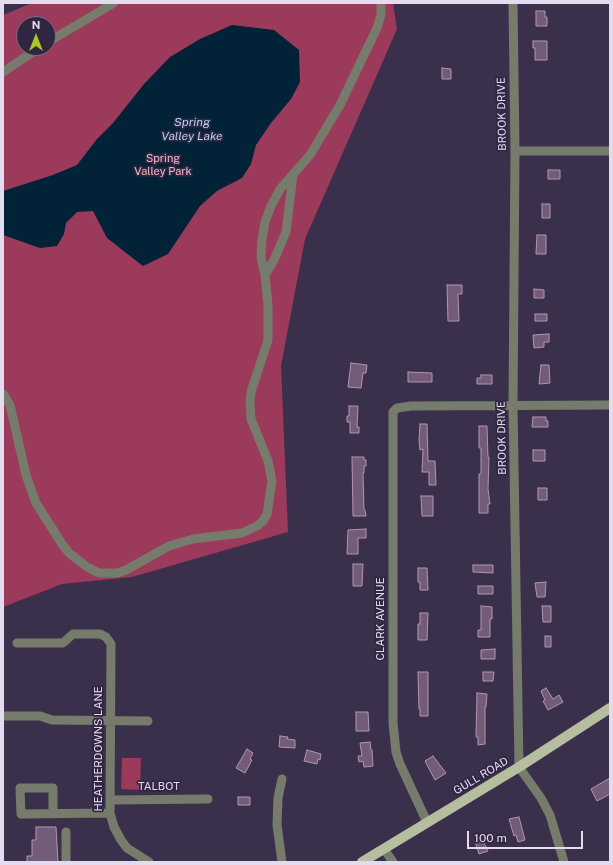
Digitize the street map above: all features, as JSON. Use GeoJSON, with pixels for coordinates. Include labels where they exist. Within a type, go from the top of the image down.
{"type":"FeatureCollection","features":[{"type":"Feature","properties":{"kind":"main road","name":"GULL ROAD"},"geometry":{"type":"LineString","coordinates":[[362,862],[519,767],[610,708]]}},
{"type":"Feature","properties":{"kind":"street"},"geometry":{"type":"LineString","coordinates":[[56,37],[114,3]]}},
{"type":"Feature","properties":{"kind":"street"},"geometry":{"type":"LineString","coordinates":[[3,394],[10,405],[26,475],[36,503],[65,548],[87,568],[99,573],[117,573],[126,570],[160,550],[175,544],[193,539],[242,533],[251,530],[263,521],[267,514],[272,481],[268,461],[251,419],[250,412],[251,392],[268,340],[268,305],[265,275],[261,257],[265,222],[280,189],[310,155],[340,105],[378,28],[381,15],[381,3]]}},
{"type":"Feature","properties":{"kind":"street","name":"BROOK DRIVE"},"geometry":{"type":"LineString","coordinates":[[513,3],[515,151],[513,405],[519,767]]}},
{"type":"Feature","properties":{"kind":"street"},"geometry":{"type":"LineString","coordinates":[[3,72],[27,56]]}},
{"type":"Feature","properties":{"kind":"street"},"geometry":{"type":"LineString","coordinates":[[515,151],[610,151]]}},
{"type":"Feature","properties":{"kind":"street"},"geometry":{"type":"LineString","coordinates":[[265,275],[274,260],[286,232],[293,175]]}},
{"type":"Feature","properties":{"kind":"street"},"geometry":{"type":"LineString","coordinates":[[513,405],[610,405]]}},
{"type":"Feature","properties":{"kind":"street","name":"CLARK AVENUE"},"geometry":{"type":"LineString","coordinates":[[427,822],[400,764],[396,752],[393,724],[393,415],[397,408],[411,406],[513,405]]}},
{"type":"Feature","properties":{"kind":"street","name":"HEATHERDOWNS LANE"},"geometry":{"type":"LineString","coordinates":[[17,643],[63,643],[73,634],[100,634],[106,636],[110,644],[110,813],[114,827],[127,848],[149,862]]}},
{"type":"Feature","properties":{"kind":"street"},"geometry":{"type":"LineString","coordinates":[[3,716],[40,716],[52,720],[148,721]]}},
{"type":"Feature","properties":{"kind":"street"},"geometry":{"type":"LineString","coordinates":[[519,767],[541,798],[550,814],[564,862]]}},
{"type":"Feature","properties":{"kind":"street"},"geometry":{"type":"LineString","coordinates":[[282,779],[278,798],[277,825],[282,862]]}},
{"type":"Feature","properties":{"kind":"street"},"geometry":{"type":"LineString","coordinates":[[52,813],[52,788],[20,788],[21,814],[110,813]]}},
{"type":"Feature","properties":{"kind":"street","name":"TALBOT"},"geometry":{"type":"LineString","coordinates":[[110,800],[208,799]]}},
{"type":"Feature","properties":{"kind":"street"},"geometry":{"type":"LineString","coordinates":[[66,832],[66,862]]}},
{"type":"Feature","properties":{"kind":"street"},"geometry":{"type":"LineString","coordinates":[[384,849],[393,862]]}},
{"type":"Feature","properties":{"kind":"green space","name":"Spring Valley Park"},"geometry":{"type":"Polygon","coordinates":[[[32,3],[393,3],[397,29],[305,239],[281,366],[288,532],[132,577],[62,584],[3,607],[3,15],[32,3]]]}},
{"type":"Feature","properties":{"kind":"green space"},"geometry":{"type":"Polygon","coordinates":[[[122,758],[141,758],[140,790],[121,789],[122,758]]]}},
{"type":"Feature","properties":{"kind":"water","name":"Spring Valley Lake"},"geometry":{"type":"Polygon","coordinates":[[[232,25],[274,30],[299,50],[300,82],[291,99],[271,123],[256,145],[251,164],[242,178],[217,191],[200,206],[168,254],[143,266],[107,238],[93,211],[77,212],[66,223],[64,234],[57,246],[40,248],[3,235],[3,191],[53,175],[77,165],[144,84],[170,57],[200,39],[232,25]]]}},
{"type":"Feature","properties":{"kind":"building"},"geometry":{"type":"Polygon","coordinates":[[[536,11],[545,11],[547,26],[536,26],[536,11]]]}},
{"type":"Feature","properties":{"kind":"building"},"geometry":{"type":"Polygon","coordinates":[[[533,41],[547,41],[547,60],[535,60],[535,48],[533,48],[533,41]]]}},
{"type":"Feature","properties":{"kind":"building"},"geometry":{"type":"Polygon","coordinates":[[[442,68],[451,69],[451,79],[442,79],[442,68]]]}},
{"type":"Feature","properties":{"kind":"building"},"geometry":{"type":"Polygon","coordinates":[[[548,170],[560,170],[560,179],[548,179],[548,170]]]}},
{"type":"Feature","properties":{"kind":"building"},"geometry":{"type":"Polygon","coordinates":[[[542,204],[550,204],[550,218],[542,218],[542,204]]]}},
{"type":"Feature","properties":{"kind":"building"},"geometry":{"type":"Polygon","coordinates":[[[537,235],[546,235],[546,254],[536,254],[537,235]]]}},
{"type":"Feature","properties":{"kind":"building"},"geometry":{"type":"Polygon","coordinates":[[[447,285],[462,285],[462,294],[458,294],[459,321],[448,321],[447,285]]]}},
{"type":"Feature","properties":{"kind":"building"},"geometry":{"type":"Polygon","coordinates":[[[534,289],[544,290],[544,298],[534,298],[534,289]]]}},
{"type":"Feature","properties":{"kind":"building"},"geometry":{"type":"Polygon","coordinates":[[[535,314],[547,314],[547,321],[535,321],[535,314]]]}},
{"type":"Feature","properties":{"kind":"building"},"geometry":{"type":"Polygon","coordinates":[[[549,334],[549,342],[544,342],[544,347],[534,348],[533,335],[549,334]]]}},
{"type":"Feature","properties":{"kind":"building"},"geometry":{"type":"Polygon","coordinates":[[[351,363],[367,365],[366,373],[363,373],[361,388],[348,387],[351,363]]]}},
{"type":"Feature","properties":{"kind":"building"},"geometry":{"type":"Polygon","coordinates":[[[541,365],[549,365],[550,383],[539,384],[541,365]]]}},
{"type":"Feature","properties":{"kind":"building"},"geometry":{"type":"Polygon","coordinates":[[[408,372],[432,373],[432,382],[408,382],[408,372]]]}},
{"type":"Feature","properties":{"kind":"building"},"geometry":{"type":"Polygon","coordinates":[[[481,375],[492,375],[492,384],[477,384],[477,378],[481,378],[481,375]]]}},
{"type":"Feature","properties":{"kind":"building"},"geometry":{"type":"Polygon","coordinates":[[[349,406],[358,406],[357,427],[359,427],[359,433],[350,433],[350,422],[347,422],[347,416],[349,416],[349,406]]]}},
{"type":"Feature","properties":{"kind":"building"},"geometry":{"type":"Polygon","coordinates":[[[533,417],[546,417],[548,427],[532,427],[533,417]]]}},
{"type":"Feature","properties":{"kind":"building"},"geometry":{"type":"Polygon","coordinates":[[[420,424],[427,424],[428,461],[435,461],[436,485],[429,485],[429,472],[422,472],[423,449],[420,450],[420,424]]]}},
{"type":"Feature","properties":{"kind":"building"},"geometry":{"type":"Polygon","coordinates":[[[479,426],[487,426],[489,457],[488,489],[490,504],[488,504],[488,513],[479,513],[481,448],[479,448],[479,426]]]}},
{"type":"Feature","properties":{"kind":"building"},"geometry":{"type":"Polygon","coordinates":[[[533,450],[545,450],[545,461],[533,461],[533,450]]]}},
{"type":"Feature","properties":{"kind":"building"},"geometry":{"type":"Polygon","coordinates":[[[352,457],[364,457],[364,460],[366,460],[366,466],[364,466],[363,473],[364,510],[366,516],[353,516],[352,457]]]}},
{"type":"Feature","properties":{"kind":"building"},"geometry":{"type":"Polygon","coordinates":[[[538,488],[547,488],[547,500],[538,500],[538,488]]]}},
{"type":"Feature","properties":{"kind":"building"},"geometry":{"type":"Polygon","coordinates":[[[421,496],[433,496],[433,516],[422,516],[421,496]]]}},
{"type":"Feature","properties":{"kind":"building"},"geometry":{"type":"Polygon","coordinates":[[[366,529],[366,538],[358,538],[358,554],[347,554],[348,530],[366,529]]]}},
{"type":"Feature","properties":{"kind":"building"},"geometry":{"type":"Polygon","coordinates":[[[353,564],[363,564],[362,586],[353,586],[353,564]]]}},
{"type":"Feature","properties":{"kind":"building"},"geometry":{"type":"Polygon","coordinates":[[[473,565],[493,565],[493,573],[473,572],[473,565]]]}},
{"type":"Feature","properties":{"kind":"building"},"geometry":{"type":"Polygon","coordinates":[[[418,568],[427,568],[428,590],[420,590],[420,582],[418,582],[418,568]]]}},
{"type":"Feature","properties":{"kind":"building"},"geometry":{"type":"Polygon","coordinates":[[[546,582],[545,597],[537,597],[535,583],[546,582]]]}},
{"type":"Feature","properties":{"kind":"building"},"geometry":{"type":"Polygon","coordinates":[[[478,586],[493,586],[493,594],[478,594],[478,586]]]}},
{"type":"Feature","properties":{"kind":"building"},"geometry":{"type":"Polygon","coordinates":[[[481,606],[492,607],[490,637],[478,637],[478,630],[481,630],[481,606]]]}},
{"type":"Feature","properties":{"kind":"building"},"geometry":{"type":"Polygon","coordinates":[[[542,606],[551,606],[551,622],[543,622],[542,606]]]}},
{"type":"Feature","properties":{"kind":"building"},"geometry":{"type":"Polygon","coordinates":[[[420,613],[428,613],[427,640],[418,640],[420,613]]]}},
{"type":"Feature","properties":{"kind":"building"},"geometry":{"type":"Polygon","coordinates":[[[545,636],[551,636],[551,647],[545,647],[545,636]]]}},
{"type":"Feature","properties":{"kind":"building"},"geometry":{"type":"Polygon","coordinates":[[[495,649],[495,659],[481,659],[481,650],[495,649]]]}},
{"type":"Feature","properties":{"kind":"building"},"geometry":{"type":"Polygon","coordinates":[[[418,672],[428,672],[428,716],[420,716],[418,672]]]}},
{"type":"Feature","properties":{"kind":"building"},"geometry":{"type":"Polygon","coordinates":[[[483,672],[494,672],[493,681],[483,681],[483,672]]]}},
{"type":"Feature","properties":{"kind":"building"},"geometry":{"type":"Polygon","coordinates":[[[546,688],[553,699],[559,695],[563,702],[548,710],[543,701],[545,700],[541,691],[546,688]]]}},
{"type":"Feature","properties":{"kind":"building"},"geometry":{"type":"Polygon","coordinates":[[[477,693],[487,694],[485,707],[485,744],[478,745],[478,737],[476,737],[477,693]]]}},
{"type":"Feature","properties":{"kind":"building"},"geometry":{"type":"Polygon","coordinates":[[[356,712],[368,712],[369,731],[356,731],[356,712]]]}},
{"type":"Feature","properties":{"kind":"building"},"geometry":{"type":"Polygon","coordinates":[[[280,736],[295,740],[295,748],[279,747],[280,736]]]}},
{"type":"Feature","properties":{"kind":"building"},"geometry":{"type":"Polygon","coordinates":[[[370,742],[373,766],[364,767],[363,761],[359,762],[358,756],[362,756],[360,743],[370,742]]]}},
{"type":"Feature","properties":{"kind":"building"},"geometry":{"type":"Polygon","coordinates":[[[247,749],[253,753],[250,759],[252,760],[245,773],[236,768],[247,749]]]}},
{"type":"Feature","properties":{"kind":"building"},"geometry":{"type":"Polygon","coordinates":[[[307,750],[321,754],[320,760],[318,759],[317,764],[304,761],[307,750]]]}},
{"type":"Feature","properties":{"kind":"building"},"geometry":{"type":"Polygon","coordinates":[[[433,756],[446,773],[435,780],[425,761],[433,756]]]}},
{"type":"Feature","properties":{"kind":"building"},"geometry":{"type":"Polygon","coordinates":[[[610,778],[610,794],[597,801],[591,789],[610,778]]]}},
{"type":"Feature","properties":{"kind":"building"},"geometry":{"type":"Polygon","coordinates":[[[238,797],[250,797],[250,805],[238,805],[238,797]]]}},
{"type":"Feature","properties":{"kind":"building"},"geometry":{"type":"Polygon","coordinates":[[[519,817],[525,840],[518,842],[516,835],[514,836],[509,819],[519,817]]]}},
{"type":"Feature","properties":{"kind":"building"},"geometry":{"type":"Polygon","coordinates":[[[36,827],[56,827],[58,862],[27,862],[27,856],[32,856],[32,840],[36,840],[36,827]]]}},
{"type":"Feature","properties":{"kind":"building"},"geometry":{"type":"Polygon","coordinates":[[[482,839],[488,851],[479,854],[475,841],[482,839]]]}}]}
